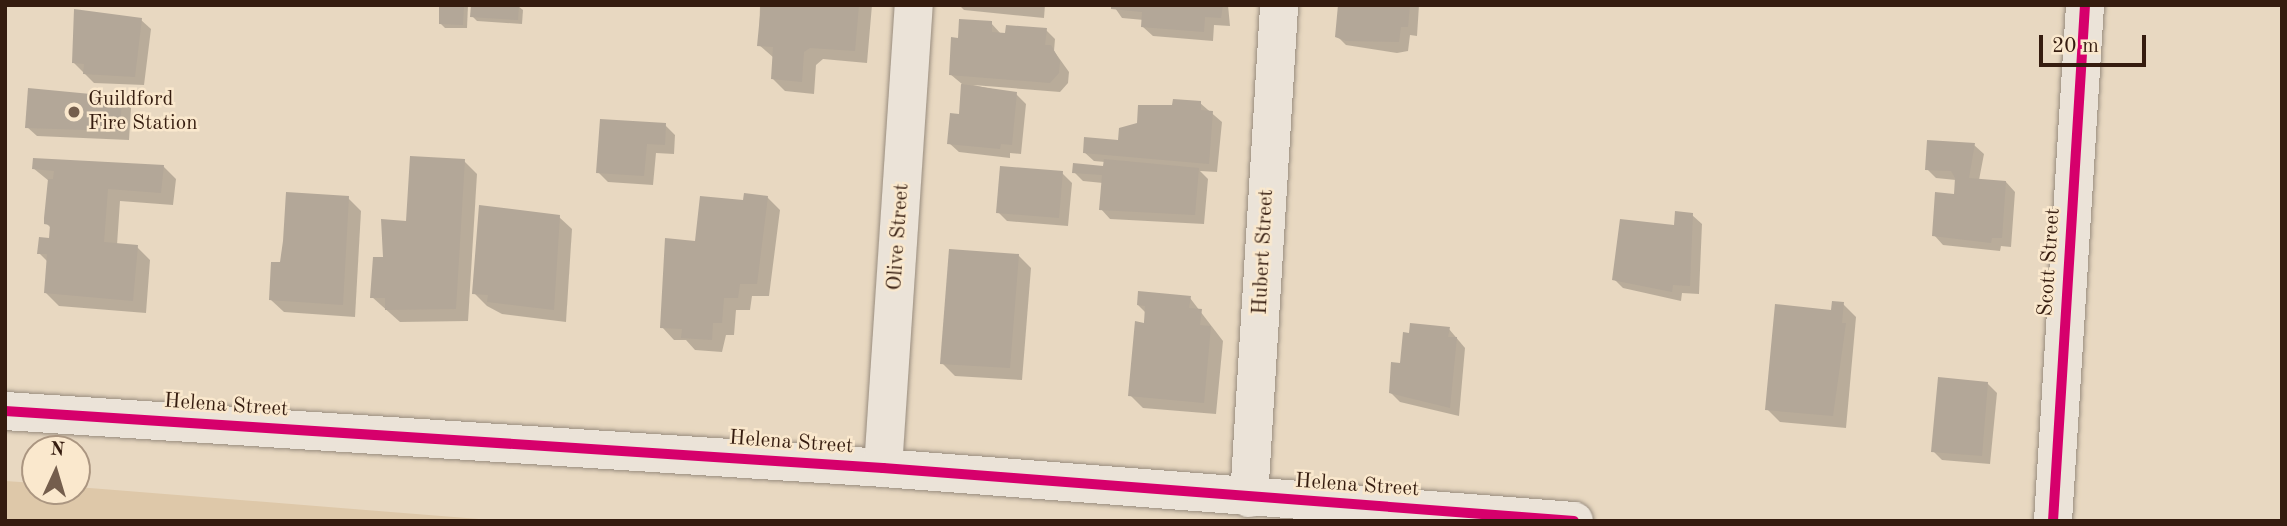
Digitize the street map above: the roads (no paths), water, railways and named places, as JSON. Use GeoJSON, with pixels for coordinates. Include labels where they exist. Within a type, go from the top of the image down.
{"type":"FeatureCollection","features":[{"type":"Feature","properties":{"kind":"street","name":"Olive Street"},"geometry":{"type":"LineString","coordinates":[[883,468],[914,5]]}},
{"type":"Feature","properties":{"kind":"street","name":"Hubert Street"},"geometry":{"type":"LineString","coordinates":[[1249,498],[1279,5]]}},
{"type":"Feature","properties":{"kind":"street","name":"Scott Street"},"geometry":{"type":"LineString","coordinates":[[2053,521],[2085,5]]}},
{"type":"Feature","properties":{"kind":"street","name":"Helena Street"},"geometry":{"type":"LineString","coordinates":[[5,411],[883,468],[1574,521]]}},
{"type":"Feature","properties":{"kind":"place","name":"Guildford Fire Station"},"geometry":{"type":"Point","coordinates":[74,112]}}]}
